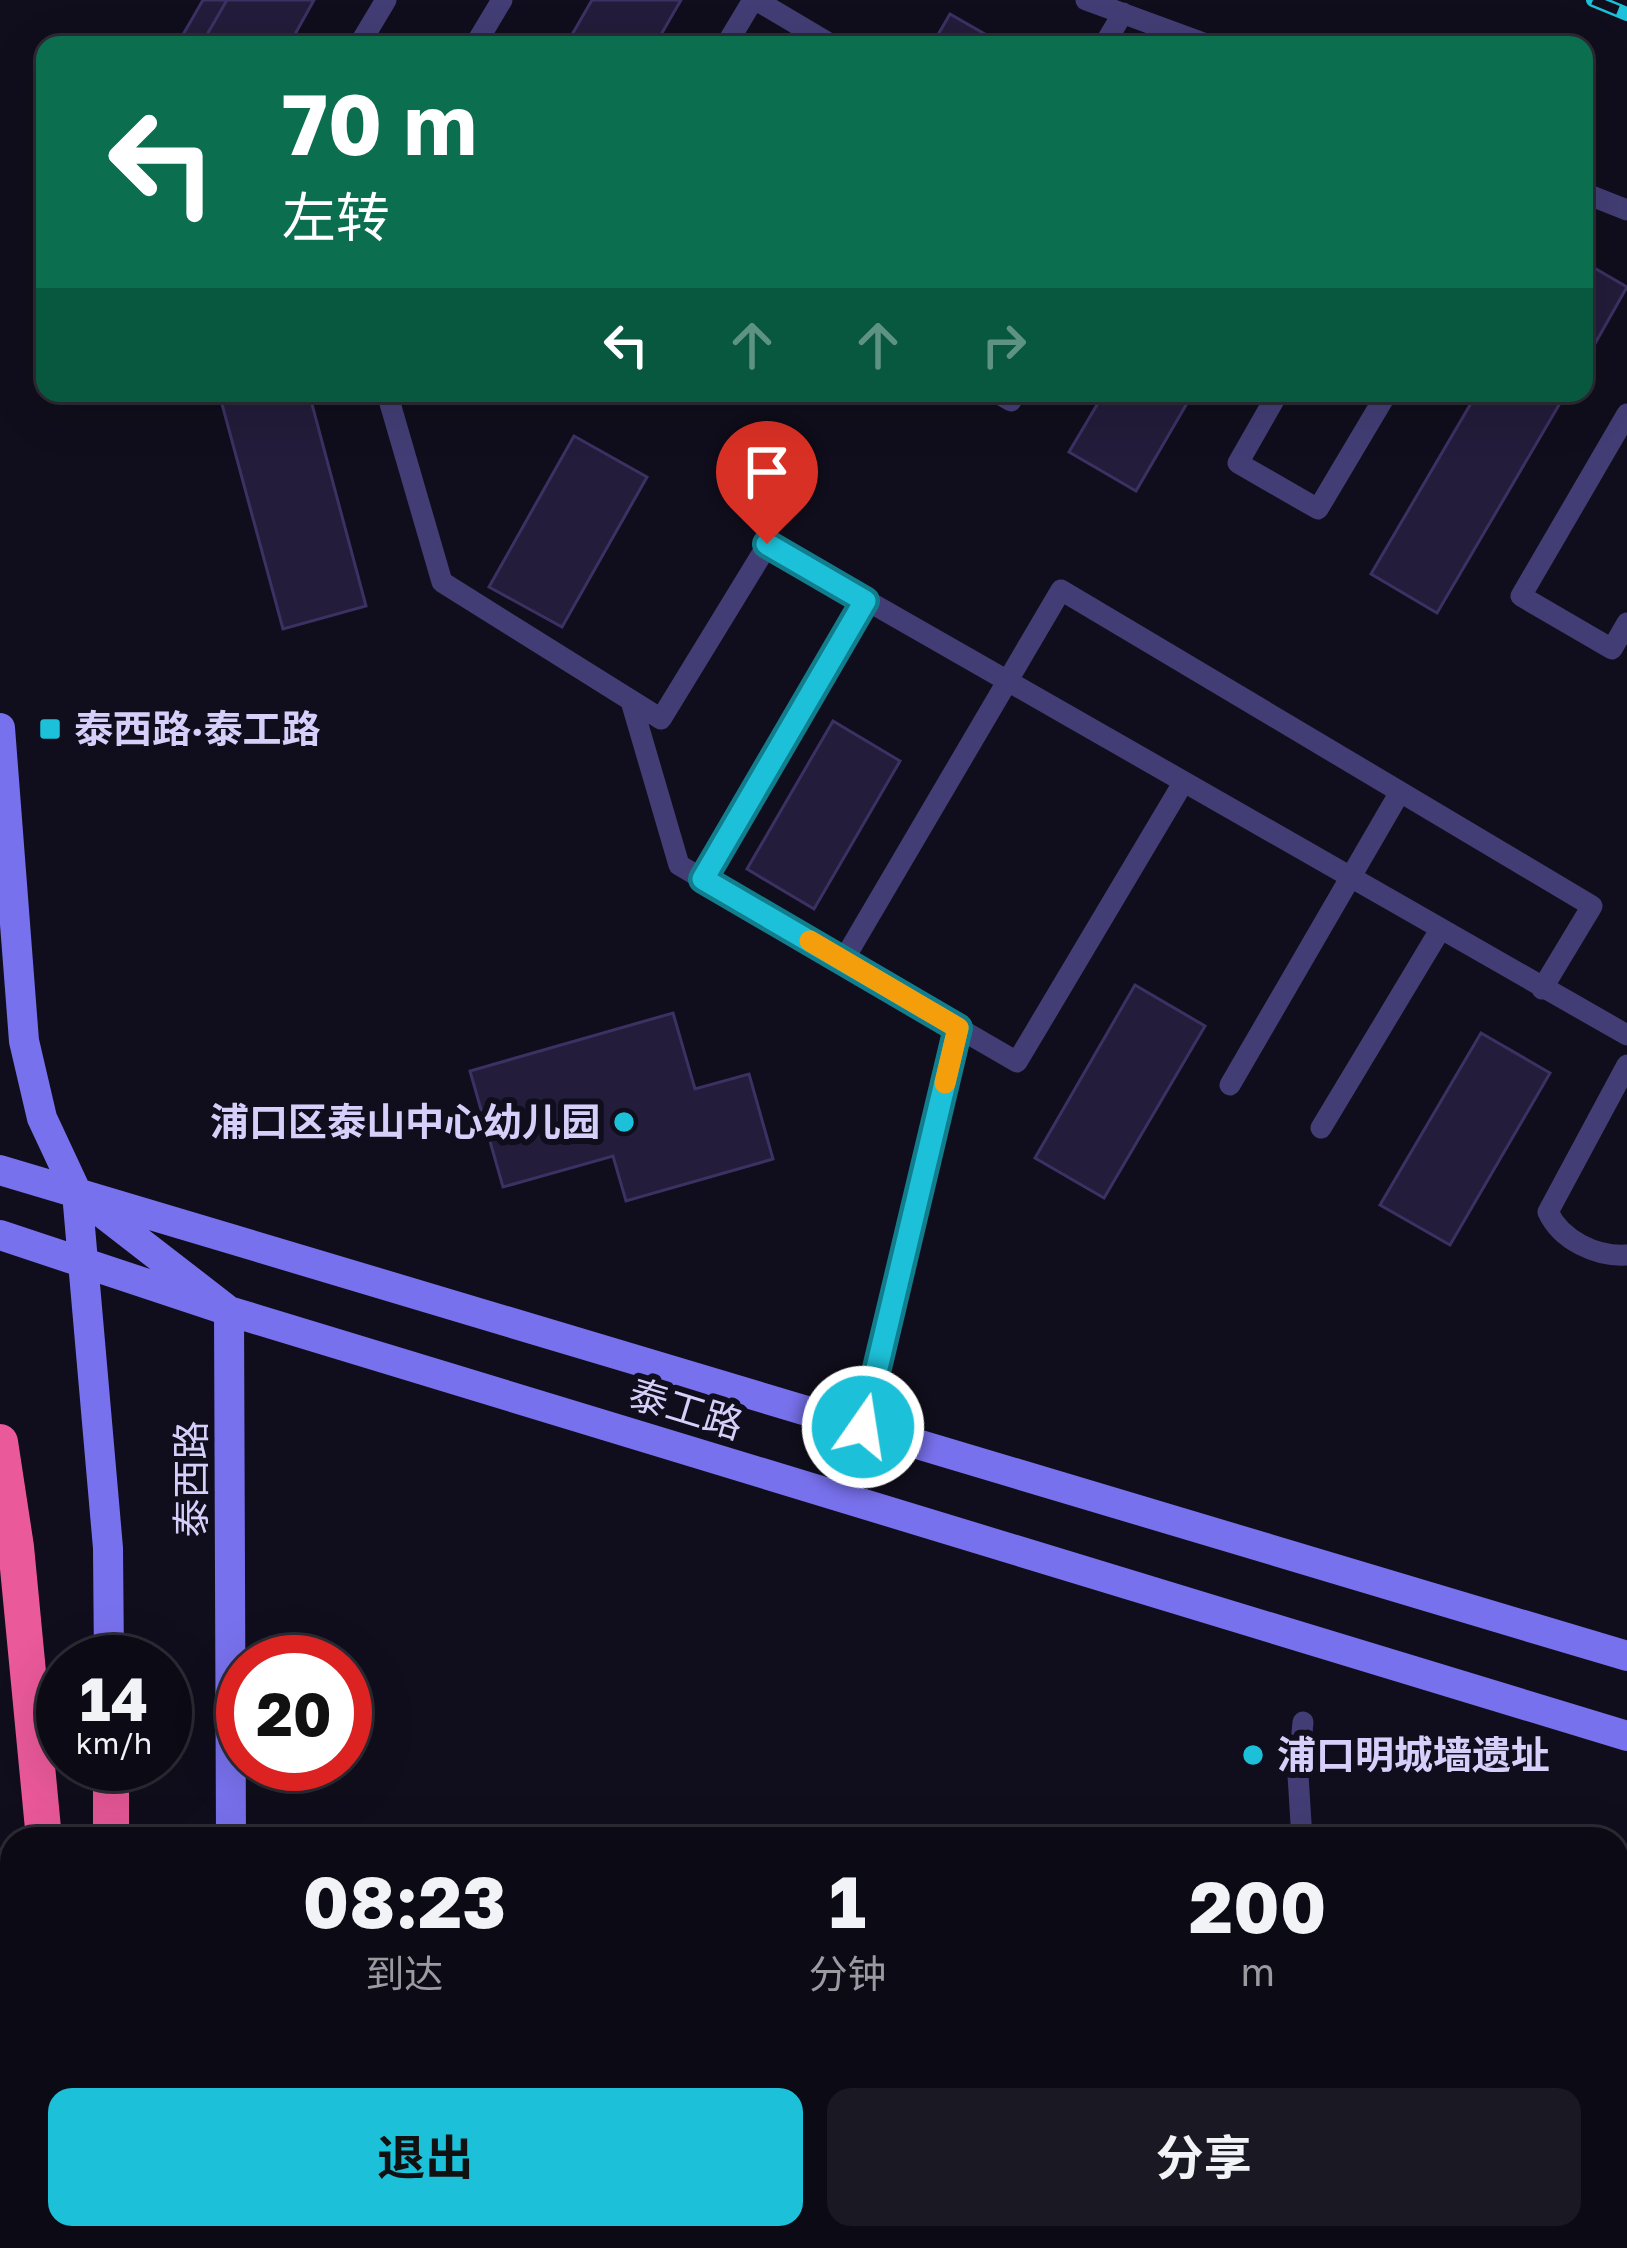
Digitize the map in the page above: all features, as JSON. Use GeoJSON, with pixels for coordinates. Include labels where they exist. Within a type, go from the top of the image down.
{"type":"FeatureCollection","features":[{"type":"Feature","properties":{"kind":"highway"},"geometry":{"type":"LineString","coordinates":[[0,1442],[16,1547],[43,1827]]}},
{"type":"Feature","properties":{"kind":"highway"},"geometry":{"type":"LineString","coordinates":[[111,1791],[112,1827]]}},
{"type":"Feature","properties":{"kind":"main road"},"geometry":{"type":"LineString","coordinates":[[0,728],[24,1041],[42,1118],[77,1193],[108,1548],[109,1635]]}},
{"type":"Feature","properties":{"kind":"main road","name":"泰工路"},"geometry":{"type":"LineString","coordinates":[[0,1170],[1627,1656]]}},
{"type":"Feature","properties":{"kind":"main road"},"geometry":{"type":"LineString","coordinates":[[77,1193],[230,1311]]}},
{"type":"Feature","properties":{"kind":"main road","name":"泰工路"},"geometry":{"type":"LineString","coordinates":[[0,1235],[230,1311],[1627,1736]]}},
{"type":"Feature","properties":{"kind":"main road","name":"泰西路"},"geometry":{"type":"LineString","coordinates":[[230,1311],[231,1827]]}},
{"type":"Feature","properties":{"kind":"main road"},"geometry":{"type":"LineString","coordinates":[[115,1791],[122,1827]]}},
{"type":"Feature","properties":{"kind":"lane"},"geometry":{"type":"LineString","coordinates":[[364,36],[386,0]]}},
{"type":"Feature","properties":{"kind":"lane"},"geometry":{"type":"LineString","coordinates":[[480,36],[502,0]]}},
{"type":"Feature","properties":{"kind":"lane"},"geometry":{"type":"LineString","coordinates":[[732,36],[754,0],[816,36]]}},
{"type":"Feature","properties":{"kind":"lane"},"geometry":{"type":"LineString","coordinates":[[1086,0],[1185,36]]}},
{"type":"Feature","properties":{"kind":"lane"},"geometry":{"type":"LineString","coordinates":[[1109,36],[1123,13]]}},
{"type":"Feature","properties":{"kind":"lane"},"geometry":{"type":"LineString","coordinates":[[1593,197],[1627,210]]}},
{"type":"Feature","properties":{"kind":"lane"},"geometry":{"type":"LineString","coordinates":[[390,402],[442,582],[662,719],[767,544],[1626,1037]]}},
{"type":"Feature","properties":{"kind":"lane"},"geometry":{"type":"LineString","coordinates":[[1273,402],[1238,463],[1318,509],[1382,402]]}},
{"type":"Feature","properties":{"kind":"lane"},"geometry":{"type":"LineString","coordinates":[[1627,414],[1521,596],[1612,649],[1627,623]]}},
{"type":"Feature","properties":{"kind":"lane"},"geometry":{"type":"LineString","coordinates":[[843,961],[1061,590],[1592,906],[1542,989]]}},
{"type":"Feature","properties":{"kind":"lane"},"geometry":{"type":"LineString","coordinates":[[703,879],[865,601]]}},
{"type":"Feature","properties":{"kind":"lane"},"geometry":{"type":"LineString","coordinates":[[631,700],[679,865],[1017,1062],[1183,783]]}},
{"type":"Feature","properties":{"kind":"lane"},"geometry":{"type":"LineString","coordinates":[[1230,1085],[1400,792]]}},
{"type":"Feature","properties":{"kind":"lane"},"geometry":{"type":"LineString","coordinates":[[1321,1128],[1440,931]]}},
{"type":"Feature","properties":{"kind":"lane"},"geometry":{"type":"LineString","coordinates":[[863,1427],[958,1028]]}},
{"type":"Feature","properties":{"kind":"lane"},"geometry":{"type":"LineString","coordinates":[[1627,1065],[1548,1211],[1556,1230],[1578,1243],[1604,1254],[1627,1255]]}},
{"type":"Feature","properties":{"kind":"lane"},"geometry":{"type":"LineString","coordinates":[[1301,1827],[1298,1775],[1303,1722]]}},
{"type":"Feature","properties":{"kind":"building"},"geometry":{"type":"Polygon","coordinates":[[[203,0],[227,0],[206,36],[182,36],[203,0]]]}},
{"type":"Feature","properties":{"kind":"building"},"geometry":{"type":"Polygon","coordinates":[[[227,0],[314,0],[294,36],[206,36],[227,0]]]}},
{"type":"Feature","properties":{"kind":"building"},"geometry":{"type":"Polygon","coordinates":[[[592,0],[681,0],[660,36],[571,36],[592,0]]]}},
{"type":"Feature","properties":{"kind":"building"},"geometry":{"type":"Polygon","coordinates":[[[950,14],[988,36],[937,36],[950,14]]]}},
{"type":"Feature","properties":{"kind":"building"},"geometry":{"type":"Polygon","coordinates":[[[1593,267],[1627,287],[1593,347],[1593,267]]]}},
{"type":"Feature","properties":{"kind":"building"},"geometry":{"type":"Polygon","coordinates":[[[221,402],[311,402],[366,606],[283,629],[221,402]]]}},
{"type":"Feature","properties":{"kind":"building"},"geometry":{"type":"Polygon","coordinates":[[[1099,402],[1188,402],[1136,491],[1069,452],[1099,402]]]}},
{"type":"Feature","properties":{"kind":"building"},"geometry":{"type":"Polygon","coordinates":[[[1472,402],[1561,402],[1437,613],[1371,574],[1472,402]]]}},
{"type":"Feature","properties":{"kind":"building"},"geometry":{"type":"Polygon","coordinates":[[[574,436],[647,477],[562,627],[489,587],[574,436]]]}},
{"type":"Feature","properties":{"kind":"building"},"geometry":{"type":"Polygon","coordinates":[[[833,721],[900,761],[814,909],[747,869],[833,721]]]}},
{"type":"Feature","properties":{"kind":"building"},"geometry":{"type":"Polygon","coordinates":[[[1135,985],[1205,1026],[1104,1198],[1035,1158],[1135,985]]]}},
{"type":"Feature","properties":{"kind":"building","name":"浦口区泰山中心幼儿园"},"geometry":{"type":"Polygon","coordinates":[[[673,1013],[695,1089],[749,1074],[773,1159],[626,1201],[613,1156],[503,1187],[470,1071],[673,1013]]]}},
{"type":"Feature","properties":{"kind":"building"},"geometry":{"type":"Polygon","coordinates":[[[1481,1033],[1550,1073],[1450,1245],[1380,1205],[1481,1033]]]}},
{"type":"Feature","properties":{"kind":"railway"},"geometry":{"type":"LineString","coordinates":[[1593,0],[1627,14]]}},
{"type":"Feature","properties":{"kind":"slow traffic"},"geometry":{"type":"LineString","coordinates":[[810,941],[958,1028],[945,1083]]}},
{"type":"Feature","properties":{"kind":"place","name":"泰西路·泰工路"},"geometry":{"type":"Point","coordinates":[50,729]}},
{"type":"Feature","properties":{"kind":"place","name":"浦口区泰山中心幼儿园"},"geometry":{"type":"Point","coordinates":[624,1122]}},
{"type":"Feature","properties":{"kind":"place","name":"浦口明城墙遗址"},"geometry":{"type":"Point","coordinates":[1253,1755]}},
{"type":"Feature","properties":{"kind":"route"},"geometry":{"type":"LineString","coordinates":[[767,544],[865,601],[703,879],[958,1028],[863,1427]]}}]}
